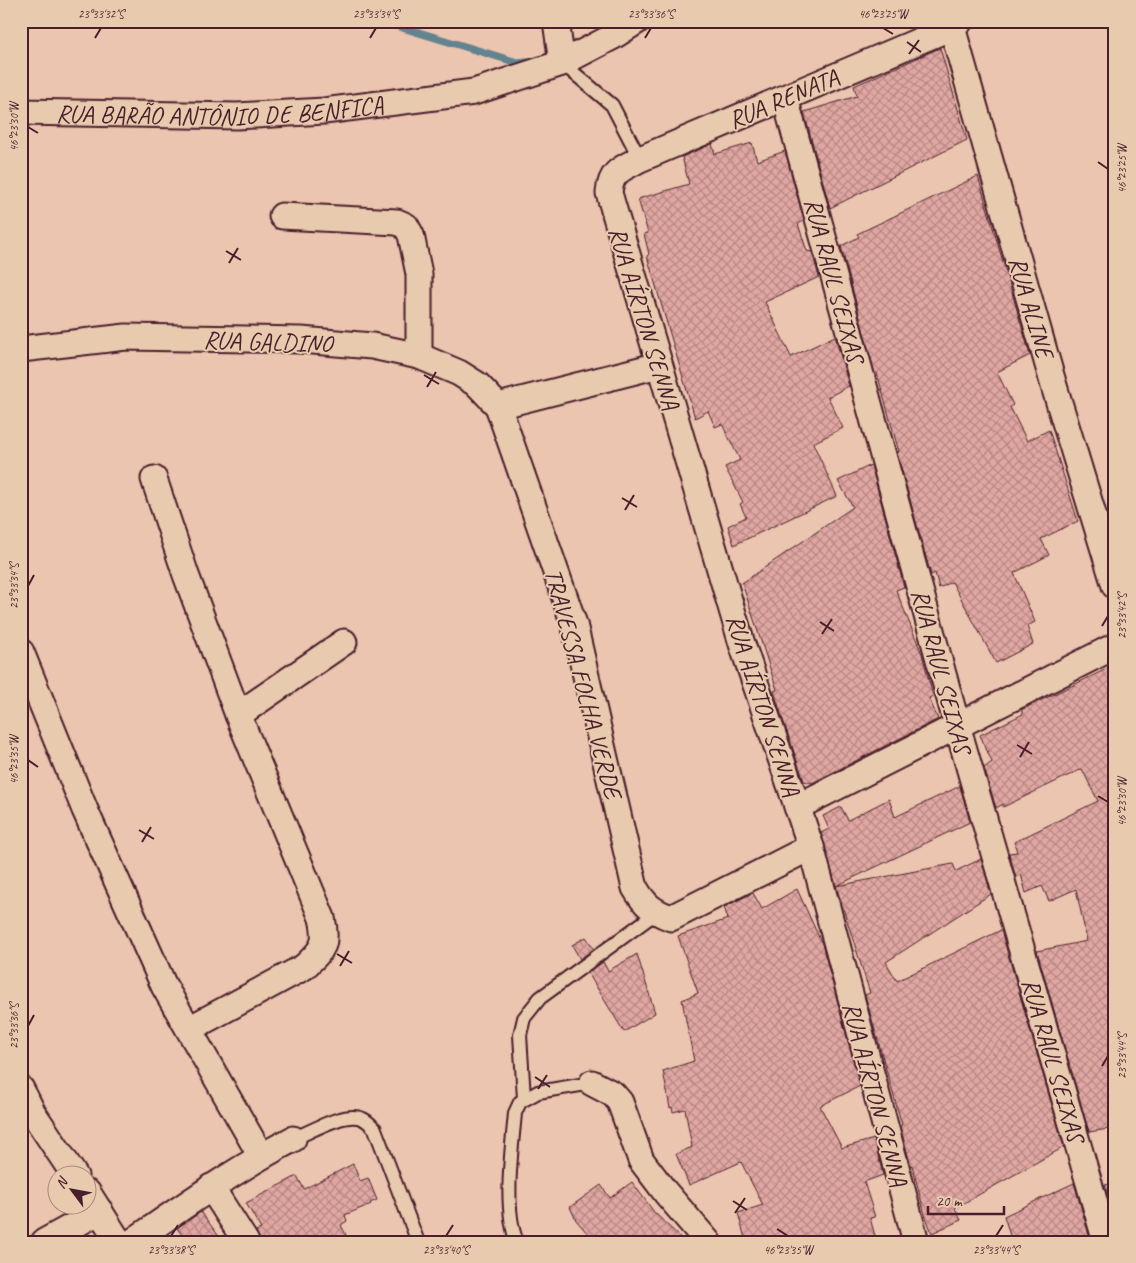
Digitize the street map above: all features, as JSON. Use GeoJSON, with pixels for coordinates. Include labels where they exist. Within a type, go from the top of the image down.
{"type":"FeatureCollection","features":[{"type":"Feature","properties":{"kind":"street"},"geometry":{"type":"LineString","coordinates":[[556,21],[562,63]]}},
{"type":"Feature","properties":{"kind":"street","name":"RUA BARÃO ANTÔNIO DE BENFICA"},"geometry":{"type":"LineString","coordinates":[[21,112],[237,116],[324,111],[474,92],[562,63],[638,21]]}},
{"type":"Feature","properties":{"kind":"street","name":"RUA RENATA"},"geometry":{"type":"LineString","coordinates":[[616,171],[956,24]]}},
{"type":"Feature","properties":{"kind":"street","name":"RUA ALINE"},"geometry":{"type":"LineString","coordinates":[[956,24],[1054,386],[1115,586]]}},
{"type":"Feature","properties":{"kind":"street","name":"RUA RAUL SEIXAS"},"geometry":{"type":"LineString","coordinates":[[785,98],[957,725],[1106,1242]]}},
{"type":"Feature","properties":{"kind":"street","name":"RUA AÍRTON SENNA"},"geometry":{"type":"LineString","coordinates":[[616,171],[610,183],[608,193],[742,644],[810,846],[916,1242]]}},
{"type":"Feature","properties":{"kind":"street"},"geometry":{"type":"LineString","coordinates":[[282,216],[397,222],[406,226],[411,235],[419,274],[419,356]]}},
{"type":"Feature","properties":{"kind":"street","name":"RUA GALDINO"},"geometry":{"type":"LineString","coordinates":[[21,349],[126,337],[301,340],[372,346],[419,356],[459,373],[478,385],[498,406]]}},
{"type":"Feature","properties":{"kind":"street"},"geometry":{"type":"LineString","coordinates":[[498,406],[659,365]]}},
{"type":"Feature","properties":{"kind":"street","name":"TRAVESSA FOLHA VERDE"},"geometry":{"type":"LineString","coordinates":[[498,406],[574,624],[635,888],[643,901],[663,916]]}},
{"type":"Feature","properties":{"kind":"street"},"geometry":{"type":"LineString","coordinates":[[154,478],[186,575],[238,715],[322,918],[326,936],[319,953],[304,967],[189,1029]]}},
{"type":"Feature","properties":{"kind":"street"},"geometry":{"type":"LineString","coordinates":[[238,715],[344,642]]}},
{"type":"Feature","properties":{"kind":"street"},"geometry":{"type":"LineString","coordinates":[[797,807],[1115,646]]}},
{"type":"Feature","properties":{"kind":"street"},"geometry":{"type":"LineString","coordinates":[[21,652],[85,810],[164,986],[261,1156]]}},
{"type":"Feature","properties":{"kind":"street"},"geometry":{"type":"LineString","coordinates":[[663,916],[810,846]]}},
{"type":"Feature","properties":{"kind":"street"},"geometry":{"type":"LineString","coordinates":[[592,1083],[613,1094],[620,1102],[641,1160],[666,1193],[708,1242]]}},
{"type":"Feature","properties":{"kind":"street"},"geometry":{"type":"LineString","coordinates":[[21,1090],[33,1113],[68,1166]]}},
{"type":"Feature","properties":{"kind":"street"},"geometry":{"type":"LineString","coordinates":[[132,1242],[211,1187],[293,1139]]}},
{"type":"Feature","properties":{"kind":"street"},"geometry":{"type":"LineString","coordinates":[[211,1187],[246,1242]]}},
{"type":"Feature","properties":{"kind":"street"},"geometry":{"type":"LineString","coordinates":[[98,1208],[119,1242]]}},
{"type":"Feature","properties":{"kind":"street"},"geometry":{"type":"LineString","coordinates":[[44,1242],[76,1216]]}},
{"type":"Feature","properties":{"kind":"lane"},"geometry":{"type":"LineString","coordinates":[[562,63],[612,105],[640,160]]}},
{"type":"Feature","properties":{"kind":"lane"},"geometry":{"type":"LineString","coordinates":[[524,1098],[520,1035],[524,1018],[540,998],[663,916]]}},
{"type":"Feature","properties":{"kind":"lane"},"geometry":{"type":"LineString","coordinates":[[517,1242],[511,1214],[512,1158],[515,1113],[520,1102],[524,1098],[538,1092],[592,1083]]}},
{"type":"Feature","properties":{"kind":"lane"},"geometry":{"type":"LineString","coordinates":[[293,1139],[340,1119],[353,1116],[364,1119],[375,1129],[418,1242]]}},
{"type":"Feature","properties":{"kind":"building"},"geometry":{"type":"Polygon","coordinates":[[[940,48],[967,140],[830,208],[804,112],[857,96],[854,86],[940,48]]]}},
{"type":"Feature","properties":{"kind":"building"},"geometry":{"type":"Polygon","coordinates":[[[752,143],[757,161],[785,151],[804,221],[798,224],[807,251],[812,252],[819,277],[765,302],[791,357],[835,336],[849,386],[828,397],[843,428],[813,443],[837,496],[734,545],[728,526],[746,517],[740,504],[743,502],[725,467],[740,460],[722,424],[715,427],[708,411],[695,418],[647,256],[649,254],[644,234],[648,233],[638,199],[689,184],[682,157],[712,144],[715,154],[752,143]]]}},
{"type":"Feature","properties":{"kind":"building"},"geometry":{"type":"Polygon","coordinates":[[[978,176],[1030,355],[997,372],[1013,405],[1010,407],[1027,441],[1049,430],[1078,521],[1041,539],[1049,555],[1014,573],[1035,622],[1027,626],[1033,644],[996,663],[952,582],[939,588],[935,573],[931,575],[897,453],[899,452],[877,373],[875,374],[841,246],[859,237],[857,234],[978,176]]]}},
{"type":"Feature","properties":{"kind":"building"},"geometry":{"type":"Polygon","coordinates":[[[871,465],[904,587],[896,590],[922,654],[933,696],[929,698],[938,719],[812,783],[804,781],[783,720],[774,691],[777,690],[742,583],[853,507],[838,481],[871,465]]]}},
{"type":"Feature","properties":{"kind":"building"},"geometry":{"type":"Polygon","coordinates":[[[1115,665],[1115,1128],[1089,1132],[1037,951],[1087,941],[1076,889],[1049,901],[1042,886],[1026,893],[1021,874],[1016,878],[1009,853],[1017,852],[1014,842],[1098,801],[1082,769],[1003,807],[1003,804],[996,808],[984,768],[992,762],[980,735],[1023,714],[1021,710],[1115,665]]]}},
{"type":"Feature","properties":{"kind":"building"},"geometry":{"type":"Polygon","coordinates":[[[960,786],[970,822],[836,886],[821,833],[829,829],[823,816],[841,807],[848,820],[889,799],[895,817],[960,786]]]}},
{"type":"Feature","properties":{"kind":"building"},"geometry":{"type":"Polygon","coordinates":[[[981,859],[991,894],[886,962],[897,981],[1001,930],[1064,1147],[955,1208],[961,1220],[932,1233],[911,1166],[900,1126],[902,1125],[865,995],[870,993],[836,886],[953,864],[956,871],[981,859]]]}},
{"type":"Feature","properties":{"kind":"building"},"geometry":{"type":"Polygon","coordinates":[[[797,889],[822,944],[860,1086],[820,1106],[842,1148],[874,1139],[883,1175],[864,1182],[875,1217],[870,1218],[875,1236],[856,1242],[746,1242],[738,1213],[763,1205],[741,1162],[689,1185],[676,1154],[692,1147],[685,1109],[673,1112],[672,1107],[670,1108],[663,1071],[694,1061],[682,1000],[698,993],[678,936],[728,919],[724,907],[753,893],[762,909],[797,889]]]}},
{"type":"Feature","properties":{"kind":"building"},"geometry":{"type":"Polygon","coordinates":[[[586,937],[594,949],[580,959],[572,945],[586,937]]]}},
{"type":"Feature","properties":{"kind":"building"},"geometry":{"type":"Polygon","coordinates":[[[637,954],[655,1013],[624,1032],[588,973],[603,962],[608,971],[637,954]]]}},
{"type":"Feature","properties":{"kind":"building"},"geometry":{"type":"Polygon","coordinates":[[[353,1164],[360,1181],[368,1178],[377,1200],[345,1215],[347,1221],[341,1225],[346,1235],[334,1242],[260,1242],[256,1231],[261,1229],[246,1203],[297,1176],[304,1189],[353,1164]]]}},
{"type":"Feature","properties":{"kind":"building"},"geometry":{"type":"Polygon","coordinates":[[[632,1182],[654,1212],[685,1242],[595,1242],[576,1220],[570,1207],[601,1185],[610,1198],[632,1182]]]}},
{"type":"Feature","properties":{"kind":"building"},"geometry":{"type":"Polygon","coordinates":[[[1074,1183],[1091,1242],[1012,1242],[1004,1216],[1074,1183]]]}},
{"type":"Feature","properties":{"kind":"building"},"geometry":{"type":"Polygon","coordinates":[[[1115,1183],[1115,1220],[1105,1185],[1115,1183]]]}},
{"type":"Feature","properties":{"kind":"building"},"geometry":{"type":"Polygon","coordinates":[[[201,1212],[223,1242],[187,1242],[177,1228],[201,1212]]]}},
{"type":"Feature","properties":{"kind":"waterway"},"geometry":{"type":"LineString","coordinates":[[381,21],[519,63],[533,62]]}},
{"type":"Feature","properties":{"kind":"waterway"},"geometry":{"type":"LineString","coordinates":[[642,30],[655,21]]}}]}
